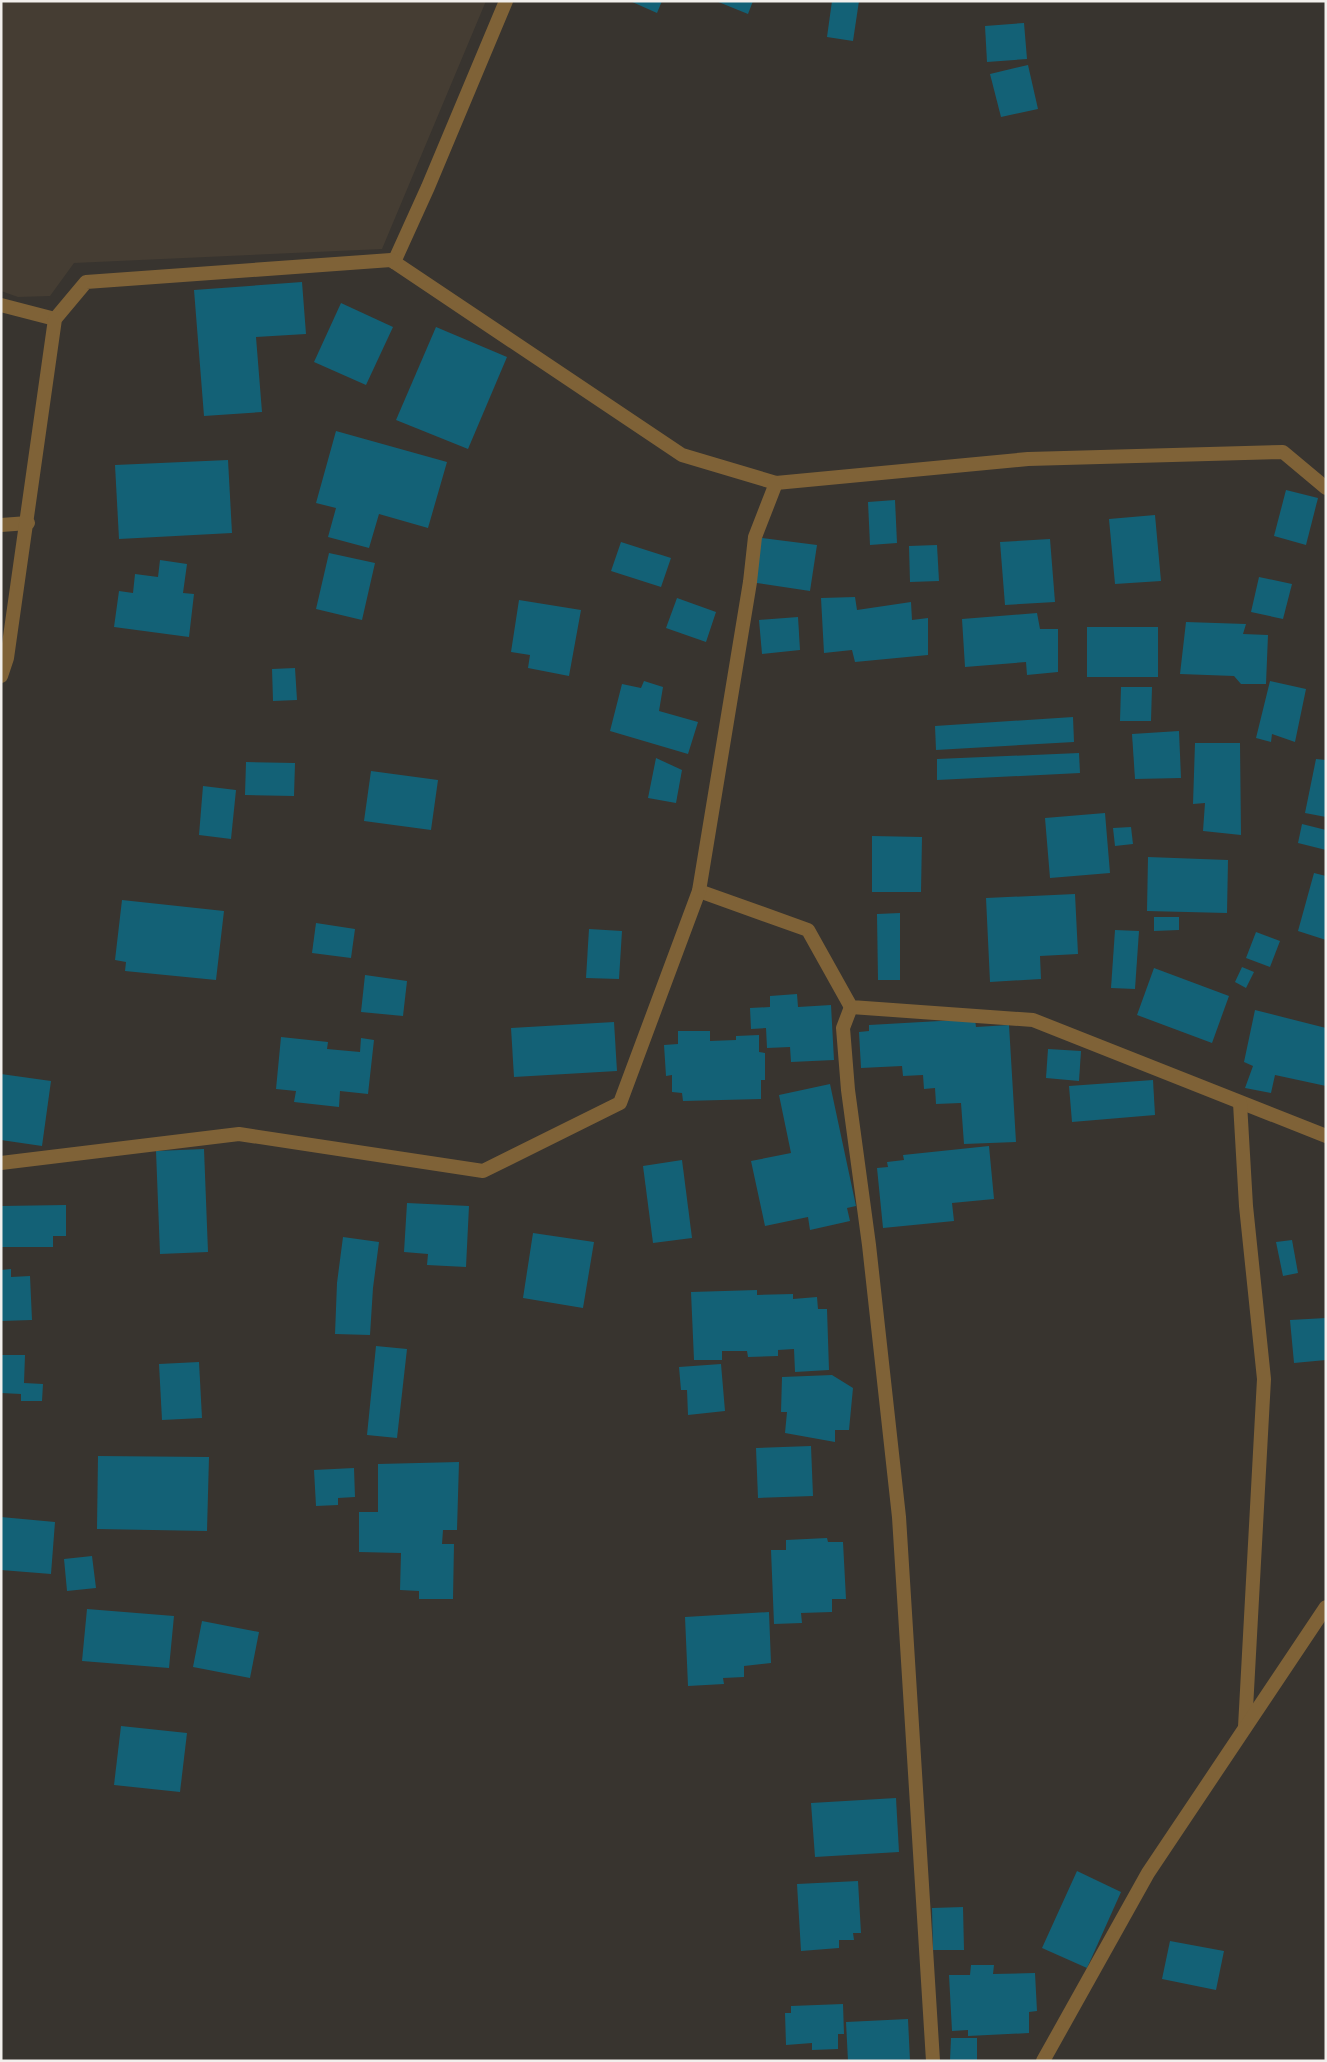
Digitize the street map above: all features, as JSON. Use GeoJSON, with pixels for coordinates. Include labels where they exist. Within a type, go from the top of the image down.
{"type":"FeatureCollection","features":[{"type":"Feature","properties":{"kind":"street"},"geometry":{"type":"LineString","coordinates":[[394,262],[428,187],[506,1]]}},
{"type":"Feature","properties":{"kind":"street"},"geometry":{"type":"LineString","coordinates":[[1,676],[7,658],[28,523],[55,319],[86,282],[381,261],[394,262],[682,455],[776,483],[1028,459],[1283,452],[1326,488]]}},
{"type":"Feature","properties":{"kind":"street"},"geometry":{"type":"LineString","coordinates":[[1,306],[55,319]]}},
{"type":"Feature","properties":{"kind":"street"},"geometry":{"type":"LineString","coordinates":[[1,1163],[239,1134],[482,1171],[620,1103],[698,891],[756,537],[776,483]]}},
{"type":"Feature","properties":{"kind":"street"},"geometry":{"type":"LineString","coordinates":[[1,525],[28,523]]}},
{"type":"Feature","properties":{"kind":"street"},"geometry":{"type":"LineString","coordinates":[[698,891],[808,930],[851,1007]]}},
{"type":"Feature","properties":{"kind":"street"},"geometry":{"type":"LineString","coordinates":[[851,1007],[1032,1020],[1326,1136]]}},
{"type":"Feature","properties":{"kind":"street"},"geometry":{"type":"LineString","coordinates":[[851,1007],[843,1028],[848,1090],[869,1245],[899,1517],[933,2061]]}},
{"type":"Feature","properties":{"kind":"street"},"geometry":{"type":"LineString","coordinates":[[1240,1103],[1246,1206],[1264,1379],[1245,1728]]}},
{"type":"Feature","properties":{"kind":"street"},"geometry":{"type":"LineString","coordinates":[[1043,2061],[1148,1873],[1326,1607]]}},
{"type":"Feature","properties":{"kind":"shaded area"},"geometry":{"type":"Polygon","coordinates":[[[1,1],[486,1],[382,249],[74,263],[50,296],[18,297],[1,291],[1,1]]]}},
{"type":"Feature","properties":{"kind":"building"},"geometry":{"type":"Polygon","coordinates":[[[630,1],[662,1],[657,13],[630,1]]]}},
{"type":"Feature","properties":{"kind":"building"},"geometry":{"type":"Polygon","coordinates":[[[716,1],[753,1],[748,14],[716,1]]]}},
{"type":"Feature","properties":{"kind":"building"},"geometry":{"type":"Polygon","coordinates":[[[832,1],[859,1],[853,41],[827,37],[832,1]]]}},
{"type":"Feature","properties":{"kind":"building"},"geometry":{"type":"Polygon","coordinates":[[[1024,23],[1027,59],[987,62],[985,26],[1024,23]]]}},
{"type":"Feature","properties":{"kind":"building"},"geometry":{"type":"Polygon","coordinates":[[[1028,65],[1038,109],[1001,117],[990,74],[1028,65]]]}},
{"type":"Feature","properties":{"kind":"building"},"geometry":{"type":"Polygon","coordinates":[[[302,282],[306,334],[256,337],[262,412],[204,416],[194,290],[302,282]]]}},
{"type":"Feature","properties":{"kind":"building"},"geometry":{"type":"Polygon","coordinates":[[[341,303],[393,327],[366,385],[314,362],[341,303]]]}},
{"type":"Feature","properties":{"kind":"building"},"geometry":{"type":"Polygon","coordinates":[[[436,327],[507,357],[468,449],[396,420],[436,327]]]}},
{"type":"Feature","properties":{"kind":"building"},"geometry":{"type":"Polygon","coordinates":[[[336,431],[447,462],[428,528],[379,514],[369,548],[328,537],[336,508],[316,503],[336,431]]]}},
{"type":"Feature","properties":{"kind":"building"},"geometry":{"type":"Polygon","coordinates":[[[228,460],[232,533],[119,539],[115,465],[228,460]]]}},
{"type":"Feature","properties":{"kind":"building"},"geometry":{"type":"Polygon","coordinates":[[[1286,490],[1318,498],[1306,545],[1274,536],[1286,490]]]}},
{"type":"Feature","properties":{"kind":"building"},"geometry":{"type":"Polygon","coordinates":[[[895,500],[897,543],[870,545],[868,502],[895,500]]]}},
{"type":"Feature","properties":{"kind":"building"},"geometry":{"type":"Polygon","coordinates":[[[1155,515],[1161,581],[1115,584],[1109,519],[1155,515]]]}},
{"type":"Feature","properties":{"kind":"building"},"geometry":{"type":"Polygon","coordinates":[[[755,537],[817,545],[810,591],[750,582],[755,537]]]}},
{"type":"Feature","properties":{"kind":"building"},"geometry":{"type":"Polygon","coordinates":[[[1050,539],[1055,602],[1005,605],[1000,542],[1050,539]]]}},
{"type":"Feature","properties":{"kind":"building"},"geometry":{"type":"Polygon","coordinates":[[[621,542],[671,558],[661,587],[611,571],[621,542]]]}},
{"type":"Feature","properties":{"kind":"building"},"geometry":{"type":"Polygon","coordinates":[[[937,545],[939,581],[910,582],[909,546],[937,545]]]}},
{"type":"Feature","properties":{"kind":"building"},"geometry":{"type":"Polygon","coordinates":[[[329,553],[375,563],[362,620],[316,609],[329,553]]]}},
{"type":"Feature","properties":{"kind":"building"},"geometry":{"type":"Polygon","coordinates":[[[160,560],[187,564],[183,593],[194,594],[189,637],[114,627],[119,591],[133,593],[135,574],[158,577],[160,560]]]}},
{"type":"Feature","properties":{"kind":"building"},"geometry":{"type":"Polygon","coordinates":[[[1259,577],[1292,584],[1283,619],[1251,612],[1259,577]]]}},
{"type":"Feature","properties":{"kind":"building"},"geometry":{"type":"Polygon","coordinates":[[[855,597],[857,610],[911,602],[912,620],[928,618],[928,655],[855,662],[852,650],[824,653],[821,598],[855,597]]]}},
{"type":"Feature","properties":{"kind":"building"},"geometry":{"type":"Polygon","coordinates":[[[677,598],[716,612],[706,642],[666,628],[677,598]]]}},
{"type":"Feature","properties":{"kind":"building"},"geometry":{"type":"Polygon","coordinates":[[[519,600],[581,610],[569,676],[528,668],[530,655],[511,652],[519,600]]]}},
{"type":"Feature","properties":{"kind":"building"},"geometry":{"type":"Polygon","coordinates":[[[1037,613],[1040,629],[1058,629],[1058,672],[1027,675],[1026,662],[965,667],[962,619],[1037,613]]]}},
{"type":"Feature","properties":{"kind":"building"},"geometry":{"type":"Polygon","coordinates":[[[798,617],[800,650],[762,654],[759,620],[798,617]]]}},
{"type":"Feature","properties":{"kind":"building"},"geometry":{"type":"Polygon","coordinates":[[[1186,622],[1246,624],[1243,634],[1268,635],[1266,684],[1241,684],[1234,676],[1180,674],[1186,622]]]}},
{"type":"Feature","properties":{"kind":"building"},"geometry":{"type":"Polygon","coordinates":[[[1087,627],[1158,627],[1158,677],[1087,677],[1087,627]]]}},
{"type":"Feature","properties":{"kind":"building"},"geometry":{"type":"Polygon","coordinates":[[[295,668],[297,700],[273,701],[272,669],[295,668]]]}},
{"type":"Feature","properties":{"kind":"building"},"geometry":{"type":"Polygon","coordinates":[[[644,681],[663,687],[659,711],[698,722],[688,754],[610,731],[622,684],[641,688],[644,681]]]}},
{"type":"Feature","properties":{"kind":"building"},"geometry":{"type":"Polygon","coordinates":[[[1270,681],[1306,689],[1295,742],[1272,734],[1271,742],[1256,738],[1270,681]]]}},
{"type":"Feature","properties":{"kind":"building"},"geometry":{"type":"Polygon","coordinates":[[[1121,687],[1152,687],[1151,721],[1120,721],[1121,687]]]}},
{"type":"Feature","properties":{"kind":"building"},"geometry":{"type":"Polygon","coordinates":[[[1073,717],[1074,742],[936,750],[935,726],[1073,717]]]}},
{"type":"Feature","properties":{"kind":"building"},"geometry":{"type":"Polygon","coordinates":[[[1179,731],[1181,778],[1135,779],[1132,734],[1179,731]]]}},
{"type":"Feature","properties":{"kind":"building"},"geometry":{"type":"Polygon","coordinates":[[[1195,743],[1240,743],[1241,835],[1203,831],[1205,803],[1193,804],[1195,743]]]}},
{"type":"Feature","properties":{"kind":"building"},"geometry":{"type":"Polygon","coordinates":[[[1079,753],[1080,773],[937,780],[937,759],[1079,753]]]}},
{"type":"Feature","properties":{"kind":"building"},"geometry":{"type":"Polygon","coordinates":[[[656,758],[682,770],[676,803],[648,798],[656,758]]]}},
{"type":"Feature","properties":{"kind":"building"},"geometry":{"type":"Polygon","coordinates":[[[1316,759],[1326,760],[1326,817],[1305,813],[1316,759]]]}},
{"type":"Feature","properties":{"kind":"building"},"geometry":{"type":"Polygon","coordinates":[[[246,762],[295,763],[294,796],[245,795],[246,762]]]}},
{"type":"Feature","properties":{"kind":"building"},"geometry":{"type":"Polygon","coordinates":[[[371,771],[438,780],[431,830],[364,821],[371,771]]]}},
{"type":"Feature","properties":{"kind":"building"},"geometry":{"type":"Polygon","coordinates":[[[203,786],[236,790],[231,839],[199,835],[203,786]]]}},
{"type":"Feature","properties":{"kind":"building"},"geometry":{"type":"Polygon","coordinates":[[[1105,813],[1110,873],[1050,878],[1045,818],[1105,813]]]}},
{"type":"Feature","properties":{"kind":"building"},"geometry":{"type":"Polygon","coordinates":[[[1302,824],[1326,830],[1326,850],[1298,843],[1302,824]]]}},
{"type":"Feature","properties":{"kind":"building"},"geometry":{"type":"Polygon","coordinates":[[[1131,827],[1133,844],[1115,846],[1113,828],[1131,827]]]}},
{"type":"Feature","properties":{"kind":"building"},"geometry":{"type":"Polygon","coordinates":[[[872,836],[922,837],[921,892],[872,892],[872,836]]]}},
{"type":"Feature","properties":{"kind":"building"},"geometry":{"type":"Polygon","coordinates":[[[1148,857],[1228,860],[1227,913],[1147,911],[1148,857]]]}},
{"type":"Feature","properties":{"kind":"building"},"geometry":{"type":"Polygon","coordinates":[[[1314,873],[1326,876],[1326,940],[1298,931],[1314,873]]]}},
{"type":"Feature","properties":{"kind":"building"},"geometry":{"type":"Polygon","coordinates":[[[1075,894],[1078,954],[1040,956],[1041,979],[990,982],[986,898],[1075,894]]]}},
{"type":"Feature","properties":{"kind":"building"},"geometry":{"type":"Polygon","coordinates":[[[122,900],[224,911],[216,980],[125,971],[126,962],[115,960],[122,900]]]}},
{"type":"Feature","properties":{"kind":"building"},"geometry":{"type":"Polygon","coordinates":[[[900,913],[900,980],[878,980],[877,914],[900,913]]]}},
{"type":"Feature","properties":{"kind":"building"},"geometry":{"type":"Polygon","coordinates":[[[1154,917],[1179,917],[1179,930],[1154,931],[1154,917]]]}},
{"type":"Feature","properties":{"kind":"building"},"geometry":{"type":"Polygon","coordinates":[[[316,923],[355,929],[351,958],[312,953],[316,923]]]}},
{"type":"Feature","properties":{"kind":"building"},"geometry":{"type":"Polygon","coordinates":[[[589,929],[622,931],[619,979],[586,978],[589,929]]]}},
{"type":"Feature","properties":{"kind":"building"},"geometry":{"type":"Polygon","coordinates":[[[1115,930],[1139,931],[1135,989],[1111,988],[1115,930]]]}},
{"type":"Feature","properties":{"kind":"building"},"geometry":{"type":"Polygon","coordinates":[[[1256,932],[1280,941],[1270,967],[1246,958],[1256,932]]]}},
{"type":"Feature","properties":{"kind":"building"},"geometry":{"type":"Polygon","coordinates":[[[1242,967],[1254,972],[1246,988],[1235,982],[1242,967]]]}},
{"type":"Feature","properties":{"kind":"building"},"geometry":{"type":"Polygon","coordinates":[[[1154,968],[1229,996],[1212,1043],[1137,1015],[1154,968]]]}},
{"type":"Feature","properties":{"kind":"building"},"geometry":{"type":"Polygon","coordinates":[[[365,975],[407,981],[403,1016],[361,1012],[365,975]]]}},
{"type":"Feature","properties":{"kind":"building"},"geometry":{"type":"Polygon","coordinates":[[[797,994],[798,1007],[831,1005],[834,1060],[791,1062],[790,1047],[767,1048],[766,1028],[751,1029],[750,1008],[770,1007],[770,996],[797,994]]]}},
{"type":"Feature","properties":{"kind":"building"},"geometry":{"type":"Polygon","coordinates":[[[1255,1010],[1326,1028],[1326,1086],[1275,1075],[1271,1093],[1245,1088],[1253,1066],[1244,1062],[1255,1010]]]}},
{"type":"Feature","properties":{"kind":"building"},"geometry":{"type":"Polygon","coordinates":[[[975,1019],[976,1027],[1009,1025],[1016,1142],[964,1144],[961,1103],[936,1104],[935,1088],[924,1089],[923,1075],[903,1076],[902,1066],[861,1068],[859,1032],[869,1031],[869,1025],[975,1019]]]}},
{"type":"Feature","properties":{"kind":"building"},"geometry":{"type":"Polygon","coordinates":[[[614,1022],[617,1071],[514,1077],[511,1028],[614,1022]]]}},
{"type":"Feature","properties":{"kind":"building"},"geometry":{"type":"Polygon","coordinates":[[[678,1031],[710,1031],[710,1041],[736,1040],[736,1036],[759,1035],[759,1052],[765,1053],[765,1080],[761,1080],[761,1099],[683,1101],[682,1093],[672,1092],[672,1075],[666,1076],[664,1045],[678,1044],[678,1031]]]}},
{"type":"Feature","properties":{"kind":"building"},"geometry":{"type":"Polygon","coordinates":[[[281,1037],[328,1042],[327,1049],[360,1052],[361,1038],[374,1040],[368,1094],[340,1091],[339,1107],[294,1102],[296,1091],[276,1089],[281,1037]]]}},
{"type":"Feature","properties":{"kind":"building"},"geometry":{"type":"Polygon","coordinates":[[[1048,1049],[1081,1051],[1079,1081],[1046,1078],[1048,1049]]]}},
{"type":"Feature","properties":{"kind":"building"},"geometry":{"type":"Polygon","coordinates":[[[1,1074],[51,1081],[42,1146],[1,1140],[1,1074]]]}},
{"type":"Feature","properties":{"kind":"building"},"geometry":{"type":"Polygon","coordinates":[[[1153,1080],[1155,1115],[1072,1122],[1069,1086],[1153,1080]]]}},
{"type":"Feature","properties":{"kind":"building"},"geometry":{"type":"Polygon","coordinates":[[[830,1084],[856,1206],[847,1208],[850,1221],[810,1230],[808,1217],[765,1226],[751,1161],[791,1153],[779,1095],[830,1084]]]}},
{"type":"Feature","properties":{"kind":"building"},"geometry":{"type":"Polygon","coordinates":[[[989,1146],[994,1199],[952,1203],[954,1221],[883,1228],[877,1168],[888,1167],[887,1162],[904,1160],[903,1155],[989,1146]]]}},
{"type":"Feature","properties":{"kind":"building"},"geometry":{"type":"Polygon","coordinates":[[[204,1149],[208,1252],[160,1254],[156,1151],[204,1149]]]}},
{"type":"Feature","properties":{"kind":"building"},"geometry":{"type":"Polygon","coordinates":[[[682,1160],[692,1238],[653,1243],[643,1166],[682,1160]]]}},
{"type":"Feature","properties":{"kind":"building"},"geometry":{"type":"Polygon","coordinates":[[[407,1203],[469,1206],[466,1267],[427,1265],[428,1254],[404,1252],[407,1203]]]}},
{"type":"Feature","properties":{"kind":"building"},"geometry":{"type":"Polygon","coordinates":[[[66,1205],[66,1236],[53,1236],[53,1247],[1,1247],[1,1206],[66,1205]]]}},
{"type":"Feature","properties":{"kind":"building"},"geometry":{"type":"Polygon","coordinates":[[[533,1233],[594,1242],[583,1308],[523,1298],[533,1233]]]}},
{"type":"Feature","properties":{"kind":"building"},"geometry":{"type":"Polygon","coordinates":[[[343,1237],[379,1242],[373,1288],[370,1335],[335,1334],[337,1283],[343,1237]]]}},
{"type":"Feature","properties":{"kind":"building"},"geometry":{"type":"Polygon","coordinates":[[[1292,1240],[1298,1273],[1283,1276],[1276,1242],[1292,1240]]]}},
{"type":"Feature","properties":{"kind":"building"},"geometry":{"type":"Polygon","coordinates":[[[11,1269],[11,1277],[30,1276],[32,1320],[1,1321],[1,1270],[11,1269]]]}},
{"type":"Feature","properties":{"kind":"building"},"geometry":{"type":"Polygon","coordinates":[[[757,1290],[757,1295],[793,1294],[793,1299],[817,1297],[818,1309],[827,1309],[829,1370],[795,1372],[794,1349],[778,1350],[778,1356],[748,1357],[747,1351],[722,1351],[722,1360],[694,1360],[691,1292],[757,1290]]]}},
{"type":"Feature","properties":{"kind":"building"},"geometry":{"type":"Polygon","coordinates":[[[1326,1318],[1326,1360],[1294,1363],[1290,1320],[1326,1318]]]}},
{"type":"Feature","properties":{"kind":"building"},"geometry":{"type":"Polygon","coordinates":[[[376,1346],[407,1349],[397,1438],[367,1435],[376,1346]]]}},
{"type":"Feature","properties":{"kind":"building"},"geometry":{"type":"Polygon","coordinates":[[[1,1355],[25,1355],[24,1383],[43,1384],[42,1401],[21,1401],[21,1394],[1,1393],[1,1355]]]}},
{"type":"Feature","properties":{"kind":"building"},"geometry":{"type":"Polygon","coordinates":[[[199,1362],[202,1418],[162,1420],[159,1364],[199,1362]]]}},
{"type":"Feature","properties":{"kind":"building"},"geometry":{"type":"Polygon","coordinates":[[[721,1364],[725,1411],[688,1415],[687,1390],[681,1390],[679,1367],[721,1364]]]}},
{"type":"Feature","properties":{"kind":"building"},"geometry":{"type":"Polygon","coordinates":[[[832,1375],[853,1388],[849,1430],[835,1430],[835,1442],[785,1433],[787,1412],[781,1412],[782,1377],[832,1375]]]}},
{"type":"Feature","properties":{"kind":"building"},"geometry":{"type":"Polygon","coordinates":[[[811,1446],[813,1496],[758,1498],[756,1448],[811,1446]]]}},
{"type":"Feature","properties":{"kind":"building"},"geometry":{"type":"Polygon","coordinates":[[[98,1456],[209,1457],[207,1531],[97,1529],[98,1456]]]}},
{"type":"Feature","properties":{"kind":"building"},"geometry":{"type":"Polygon","coordinates":[[[459,1462],[457,1530],[443,1530],[442,1544],[454,1544],[453,1599],[419,1599],[419,1591],[400,1590],[401,1553],[359,1552],[359,1512],[378,1512],[378,1464],[459,1462]]]}},
{"type":"Feature","properties":{"kind":"building"},"geometry":{"type":"Polygon","coordinates":[[[354,1468],[355,1497],[338,1498],[338,1505],[316,1506],[314,1470],[354,1468]]]}},
{"type":"Feature","properties":{"kind":"building"},"geometry":{"type":"Polygon","coordinates":[[[1,1517],[55,1522],[51,1574],[1,1570],[1,1517]]]}},
{"type":"Feature","properties":{"kind":"building"},"geometry":{"type":"Polygon","coordinates":[[[827,1538],[828,1542],[843,1542],[846,1599],[832,1599],[832,1612],[801,1613],[802,1623],[774,1624],[771,1550],[786,1550],[786,1540],[827,1538]]]}},
{"type":"Feature","properties":{"kind":"building"},"geometry":{"type":"Polygon","coordinates":[[[92,1556],[96,1588],[67,1591],[64,1559],[92,1556]]]}},
{"type":"Feature","properties":{"kind":"building"},"geometry":{"type":"Polygon","coordinates":[[[87,1609],[174,1616],[169,1668],[82,1661],[87,1609]]]}},
{"type":"Feature","properties":{"kind":"building"},"geometry":{"type":"Polygon","coordinates":[[[769,1612],[771,1663],[744,1666],[744,1677],[723,1678],[724,1684],[688,1686],[685,1617],[769,1612]]]}},
{"type":"Feature","properties":{"kind":"building"},"geometry":{"type":"Polygon","coordinates":[[[202,1621],[259,1632],[250,1678],[193,1667],[202,1621]]]}},
{"type":"Feature","properties":{"kind":"building"},"geometry":{"type":"Polygon","coordinates":[[[121,1726],[187,1733],[180,1792],[114,1785],[121,1726]]]}},
{"type":"Feature","properties":{"kind":"building"},"geometry":{"type":"Polygon","coordinates":[[[896,1798],[899,1852],[815,1857],[811,1803],[896,1798]]]}},
{"type":"Feature","properties":{"kind":"building"},"geometry":{"type":"Polygon","coordinates":[[[1077,1871],[1121,1892],[1087,1968],[1042,1948],[1077,1871]]]}},
{"type":"Feature","properties":{"kind":"building"},"geometry":{"type":"Polygon","coordinates":[[[858,1881],[861,1933],[853,1933],[854,1940],[839,1940],[839,1948],[801,1951],[797,1884],[858,1881]]]}},
{"type":"Feature","properties":{"kind":"building"},"geometry":{"type":"Polygon","coordinates":[[[963,1907],[964,1950],[933,1950],[932,1908],[963,1907]]]}},
{"type":"Feature","properties":{"kind":"building"},"geometry":{"type":"Polygon","coordinates":[[[1170,1941],[1224,1951],[1216,1990],[1162,1979],[1170,1941]]]}},
{"type":"Feature","properties":{"kind":"building"},"geometry":{"type":"Polygon","coordinates":[[[971,1965],[994,1965],[993,1974],[1035,1973],[1037,2011],[1029,2012],[1029,2033],[968,2036],[968,2030],[952,2031],[949,1975],[970,1975],[971,1965]]]}},
{"type":"Feature","properties":{"kind":"building"},"geometry":{"type":"Polygon","coordinates":[[[843,2004],[844,2034],[838,2034],[838,2049],[812,2050],[812,2043],[786,2045],[785,2013],[791,2013],[791,2006],[843,2004]]]}},
{"type":"Feature","properties":{"kind":"building"},"geometry":{"type":"Polygon","coordinates":[[[908,2019],[910,2061],[848,2061],[846,2022],[908,2019]]]}},
{"type":"Feature","properties":{"kind":"building"},"geometry":{"type":"Polygon","coordinates":[[[951,2038],[977,2038],[977,2061],[950,2061],[951,2038]]]}}]}
